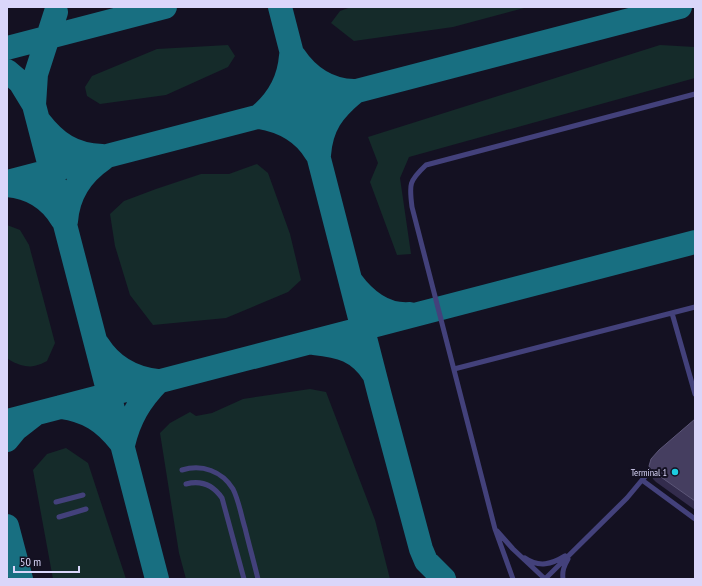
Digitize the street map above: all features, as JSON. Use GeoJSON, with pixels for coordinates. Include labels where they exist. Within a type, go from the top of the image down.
{"type":"FeatureCollection","features":[{"type":"Feature","properties":{"kind":"lane"},"geometry":{"type":"LineString","coordinates":[[512,579],[495,529],[412,207],[410,194],[414,176],[426,165],[436,162],[695,94]]}},
{"type":"Feature","properties":{"kind":"lane"},"geometry":{"type":"LineString","coordinates":[[454,369],[695,307]]}},
{"type":"Feature","properties":{"kind":"lane"},"geometry":{"type":"LineString","coordinates":[[672,313],[695,394]]}},
{"type":"Feature","properties":{"kind":"lane"},"geometry":{"type":"LineString","coordinates":[[495,529],[513,549],[545,579],[627,498],[661,459]]}},
{"type":"Feature","properties":{"kind":"lane"},"geometry":{"type":"LineString","coordinates":[[182,470],[193,468],[209,470],[216,473],[229,483],[237,498],[258,579]]}},
{"type":"Feature","properties":{"kind":"lane"},"geometry":{"type":"LineString","coordinates":[[642,480],[695,519]]}},
{"type":"Feature","properties":{"kind":"lane"},"geometry":{"type":"LineString","coordinates":[[186,484],[193,482],[204,484],[214,489],[222,498],[244,579]]}},
{"type":"Feature","properties":{"kind":"lane"},"geometry":{"type":"LineString","coordinates":[[56,502],[83,495]]}},
{"type":"Feature","properties":{"kind":"lane"},"geometry":{"type":"LineString","coordinates":[[58,517],[86,509]]}},
{"type":"Feature","properties":{"kind":"lane"},"geometry":{"type":"LineString","coordinates":[[513,549],[529,561],[541,565],[554,563],[572,553]]}},
{"type":"Feature","properties":{"kind":"lane"},"geometry":{"type":"LineString","coordinates":[[563,579],[562,573],[565,564],[572,553]]}},
{"type":"Feature","properties":{"kind":"green space"},"geometry":{"type":"Polygon","coordinates":[[[351,7],[528,7],[453,27],[354,41],[331,23],[340,11],[351,7]]]}},
{"type":"Feature","properties":{"kind":"green space"},"geometry":{"type":"Polygon","coordinates":[[[228,45],[235,56],[228,67],[166,95],[100,104],[87,96],[85,87],[92,76],[157,49],[228,45]]]}},
{"type":"Feature","properties":{"kind":"green space"},"geometry":{"type":"Polygon","coordinates":[[[660,45],[695,47],[695,78],[409,157],[400,178],[411,254],[397,255],[370,182],[378,163],[368,137],[660,45]]]}},
{"type":"Feature","properties":{"kind":"green space"},"geometry":{"type":"Polygon","coordinates":[[[257,164],[268,173],[290,234],[301,280],[288,292],[226,318],[153,325],[130,295],[115,246],[110,214],[124,201],[156,189],[201,174],[229,174],[257,164]]]}},
{"type":"Feature","properties":{"kind":"green space"},"geometry":{"type":"Polygon","coordinates":[[[7,225],[20,230],[29,245],[55,343],[47,361],[39,365],[20,365],[7,358],[7,225]]]}},
{"type":"Feature","properties":{"kind":"green space"},"geometry":{"type":"Polygon","coordinates":[[[310,389],[326,392],[375,520],[390,579],[186,579],[179,553],[160,433],[170,423],[190,412],[196,416],[212,413],[243,399],[310,389]]]}},
{"type":"Feature","properties":{"kind":"green space"},"geometry":{"type":"Polygon","coordinates":[[[66,448],[88,463],[126,579],[53,579],[33,470],[47,454],[66,448]]]}},
{"type":"Feature","properties":{"kind":"building","name":"Terminal 1"},"geometry":{"type":"Polygon","coordinates":[[[695,419],[695,501],[651,470],[649,466],[651,459],[659,450],[695,419]]]}},
{"type":"Feature","properties":{"kind":"taxiway"},"geometry":{"type":"LineString","coordinates":[[7,48],[165,7]]}},
{"type":"Feature","properties":{"kind":"taxiway"},"geometry":{"type":"LineString","coordinates":[[280,7],[421,549],[426,561],[444,579]]}},
{"type":"Feature","properties":{"kind":"taxiway"},"geometry":{"type":"LineString","coordinates":[[7,182],[680,7]]}},
{"type":"Feature","properties":{"kind":"taxiway"},"geometry":{"type":"LineString","coordinates":[[34,105],[36,74],[56,12]]}},
{"type":"Feature","properties":{"kind":"taxiway"},"geometry":{"type":"LineString","coordinates":[[258,117],[277,98],[285,83],[291,56]]}},
{"type":"Feature","properties":{"kind":"taxiway"},"geometry":{"type":"LineString","coordinates":[[294,56],[306,70],[320,81],[336,88],[354,91]]}},
{"type":"Feature","properties":{"kind":"taxiway"},"geometry":{"type":"LineString","coordinates":[[7,71],[20,82],[34,105],[157,579]]}},
{"type":"Feature","properties":{"kind":"taxiway"},"geometry":{"type":"LineString","coordinates":[[319,155],[322,135],[325,127],[334,112],[355,92]]}},
{"type":"Feature","properties":{"kind":"taxiway"},"geometry":{"type":"LineString","coordinates":[[259,117],[276,121],[292,128],[311,145],[316,153]]}},
{"type":"Feature","properties":{"kind":"taxiway"},"geometry":{"type":"LineString","coordinates":[[39,121],[52,136],[66,146],[82,153],[102,156]]}},
{"type":"Feature","properties":{"kind":"taxiway"},"geometry":{"type":"LineString","coordinates":[[66,221],[67,211],[77,186],[88,171],[103,159]]}},
{"type":"Feature","properties":{"kind":"taxiway"},"geometry":{"type":"LineString","coordinates":[[7,185],[24,188],[39,195],[52,206],[62,219]]}},
{"type":"Feature","properties":{"kind":"taxiway"},"geometry":{"type":"LineString","coordinates":[[7,421],[695,242]]}},
{"type":"Feature","properties":{"kind":"taxiway"},"geometry":{"type":"LineString","coordinates":[[351,281],[362,294],[376,305],[392,312],[410,314]]}},
{"type":"Feature","properties":{"kind":"taxiway"},"geometry":{"type":"LineString","coordinates":[[314,343],[341,348],[355,354],[362,359],[374,374]]}},
{"type":"Feature","properties":{"kind":"taxiway"},"geometry":{"type":"LineString","coordinates":[[98,345],[104,353],[123,370],[139,377],[157,381]]}},
{"type":"Feature","properties":{"kind":"taxiway"},"geometry":{"type":"LineString","coordinates":[[123,445],[128,427],[136,410],[146,395],[159,381]]}},
{"type":"Feature","properties":{"kind":"taxiway"},"geometry":{"type":"LineString","coordinates":[[61,407],[79,411],[95,418],[115,435],[121,443]]}},
{"type":"Feature","properties":{"kind":"taxiway"},"geometry":{"type":"LineString","coordinates":[[7,440],[16,429],[34,415]]}},
{"type":"Feature","properties":{"kind":"taxiway"},"geometry":{"type":"LineString","coordinates":[[7,526],[21,579]]}},
{"type":"Feature","properties":{"kind":"place","name":"Terminal 1"},"geometry":{"type":"Point","coordinates":[675,472]}}]}
